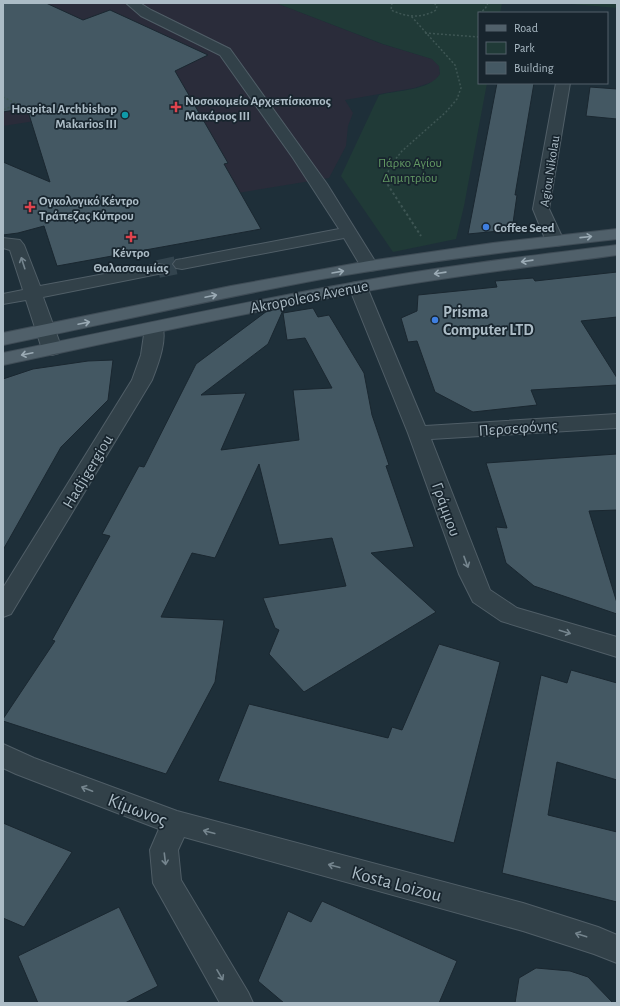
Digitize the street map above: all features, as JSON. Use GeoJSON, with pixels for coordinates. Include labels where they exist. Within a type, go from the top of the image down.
{"type":"FeatureCollection","features":[{"type":"Feature","properties":{"kind":"main road","name":"Akropoleos Avenue"},"geometry":{"type":"LineString","coordinates":[[3,340],[235,291],[369,266],[556,240],[617,234]]}},
{"type":"Feature","properties":{"kind":"main road","name":"Akropoleos Avenue"},"geometry":{"type":"LineString","coordinates":[[3,359],[241,309],[358,287],[434,274],[617,250]]}},
{"type":"Feature","properties":{"kind":"street"},"geometry":{"type":"LineString","coordinates":[[132,3],[146,13],[225,52],[307,166],[369,266]]}},
{"type":"Feature","properties":{"kind":"street","name":"Agiou Nikolau"},"geometry":{"type":"LineString","coordinates":[[556,240],[546,223],[541,209],[564,123],[563,84]]}},
{"type":"Feature","properties":{"kind":"street"},"geometry":{"type":"LineString","coordinates":[[182,264],[349,232]]}},
{"type":"Feature","properties":{"kind":"street"},"geometry":{"type":"LineString","coordinates":[[3,243],[14,244],[18,248],[52,349]]}},
{"type":"Feature","properties":{"kind":"street"},"geometry":{"type":"LineString","coordinates":[[3,299],[158,269]]}},
{"type":"Feature","properties":{"kind":"street","name":"Γράμμου"},"geometry":{"type":"LineString","coordinates":[[358,287],[418,433],[471,574],[481,596],[509,615],[617,647]]}},
{"type":"Feature","properties":{"kind":"street","name":"Hadjigergiou"},"geometry":{"type":"LineString","coordinates":[[3,608],[142,380],[154,345],[154,328]]}},
{"type":"Feature","properties":{"kind":"street","name":"Περσεφόνης"},"geometry":{"type":"LineString","coordinates":[[418,433],[617,421]]}},
{"type":"Feature","properties":{"kind":"street","name":"Κίμωνος"},"geometry":{"type":"LineString","coordinates":[[3,755],[26,766],[176,823],[164,850],[167,883],[237,1003]]}},
{"type":"Feature","properties":{"kind":"street","name":"Kosta Loizou"},"geometry":{"type":"LineString","coordinates":[[176,823],[523,917],[598,941],[617,949]]}},
{"type":"Feature","properties":{"kind":"path"},"geometry":{"type":"LineString","coordinates":[[392,3],[391,10],[399,14],[411,16],[431,14],[436,10],[437,6],[434,3]]}},
{"type":"Feature","properties":{"kind":"path"},"geometry":{"type":"LineString","coordinates":[[481,12],[488,3]]}},
{"type":"Feature","properties":{"kind":"path"},"geometry":{"type":"LineString","coordinates":[[411,16],[424,33],[454,65],[461,88],[457,98],[446,112],[402,151],[390,166],[386,182],[434,257]]}},
{"type":"Feature","properties":{"kind":"path"},"geometry":{"type":"LineString","coordinates":[[424,33],[478,37]]}},
{"type":"Feature","properties":{"kind":"path"},"geometry":{"type":"LineString","coordinates":[[3,96],[17,104],[3,110]]}},
{"type":"Feature","properties":{"kind":"shaded area","name":"Νοσοκομείο Αρχιεπίσκοπος Μακάριος ΙΙΙ"},"geometry":{"type":"Polygon","coordinates":[[[3,3],[276,3],[382,44],[432,59],[439,66],[440,74],[435,81],[414,88],[345,100],[353,113],[348,126],[346,146],[329,178],[153,207],[35,121],[3,126],[3,3]]]}},
{"type":"Feature","properties":{"kind":"green space","name":"Πάρκο Αγίου Δημητρίου"},"geometry":{"type":"Polygon","coordinates":[[[276,3],[502,3],[500,12],[478,12],[478,84],[487,84],[464,206],[456,239],[393,252],[341,176],[379,95],[421,87],[435,80],[440,74],[439,66],[432,59],[383,44],[276,3]]]}},
{"type":"Feature","properties":{"kind":"green space"},"geometry":{"type":"Polygon","coordinates":[[[560,3],[617,3],[617,8],[560,3]]]}},
{"type":"Feature","properties":{"kind":"building","name":"Hospital Archbishop Makarios III"},"geometry":{"type":"Polygon","coordinates":[[[3,3],[46,3],[83,20],[110,10],[208,55],[175,71],[228,163],[224,164],[261,229],[57,266],[44,226],[18,233],[3,235],[3,162],[50,182],[27,108],[3,112],[3,3]]]}},
{"type":"Feature","properties":{"kind":"building"},"geometry":{"type":"Polygon","coordinates":[[[497,84],[534,84],[515,195],[517,195],[513,223],[499,231],[468,234],[497,84]]]}},
{"type":"Feature","properties":{"kind":"building"},"geometry":{"type":"Polygon","coordinates":[[[590,87],[617,89],[617,119],[586,116],[590,87]]]}},
{"type":"Feature","properties":{"kind":"building"},"geometry":{"type":"Polygon","coordinates":[[[617,272],[617,317],[581,321],[617,378],[617,385],[531,390],[537,405],[473,412],[435,392],[417,341],[408,342],[401,318],[417,311],[418,295],[497,287],[495,281],[533,278],[535,281],[617,272]]]}},
{"type":"Feature","properties":{"kind":"building"},"geometry":{"type":"Polygon","coordinates":[[[284,308],[268,344],[201,395],[246,393],[221,450],[299,440],[293,390],[332,388],[305,338],[287,340],[283,313],[313,308],[318,317],[329,315],[364,373],[372,415],[389,465],[386,466],[414,547],[371,553],[436,612],[304,692],[269,654],[279,630],[275,628],[263,598],[346,586],[332,538],[279,545],[259,464],[215,558],[192,553],[161,617],[224,620],[215,682],[166,774],[3,721],[55,641],[52,640],[110,536],[102,534],[139,466],[144,467],[196,364],[267,311],[284,308]]]}},
{"type":"Feature","properties":{"kind":"building"},"geometry":{"type":"Polygon","coordinates":[[[113,360],[108,400],[61,447],[3,550],[3,379],[33,369],[88,361],[113,360]]]}},
{"type":"Feature","properties":{"kind":"building"},"geometry":{"type":"Polygon","coordinates":[[[617,454],[617,510],[589,511],[617,603],[617,614],[534,586],[506,563],[496,527],[507,528],[486,463],[617,454]]]}},
{"type":"Feature","properties":{"kind":"building"},"geometry":{"type":"Polygon","coordinates":[[[439,644],[500,662],[454,843],[218,781],[249,704],[388,738],[392,727],[402,730],[439,644]]]}},
{"type":"Feature","properties":{"kind":"building"},"geometry":{"type":"Polygon","coordinates":[[[571,670],[617,683],[617,780],[557,762],[548,815],[617,832],[617,902],[502,873],[541,675],[567,683],[571,670]]]}},
{"type":"Feature","properties":{"kind":"building"},"geometry":{"type":"Polygon","coordinates":[[[3,823],[72,852],[24,927],[3,918],[3,823]]]}},
{"type":"Feature","properties":{"kind":"building"},"geometry":{"type":"Polygon","coordinates":[[[322,901],[457,961],[439,1003],[284,1003],[258,981],[288,911],[311,922],[322,901]]]}},
{"type":"Feature","properties":{"kind":"building"},"geometry":{"type":"Polygon","coordinates":[[[119,907],[158,986],[125,1003],[38,1003],[18,956],[119,907]]]}},
{"type":"Feature","properties":{"kind":"building"},"geometry":{"type":"Polygon","coordinates":[[[536,968],[570,971],[588,977],[613,1003],[515,1003],[519,978],[536,968]]]}},
{"type":"Feature","properties":{"kind":"tunnel"},"geometry":{"type":"LineString","coordinates":[[158,269],[182,264]]}},
{"type":"Feature","properties":{"kind":"place","name":"Νοσοκομείο Αρχιεπίσκοπος Μακάριος ΙΙΙ"},"geometry":{"type":"Point","coordinates":[176,107]}},
{"type":"Feature","properties":{"kind":"place","name":"Hospital Archbishop Makarios III"},"geometry":{"type":"Point","coordinates":[125,115]}},
{"type":"Feature","properties":{"kind":"place","name":"Ογκολογικό Κέντρο Τράπεζας Κύπρου"},"geometry":{"type":"Point","coordinates":[30,207]}},
{"type":"Feature","properties":{"kind":"place","name":"Coffee Seed"},"geometry":{"type":"Point","coordinates":[486,227]}},
{"type":"Feature","properties":{"kind":"place","name":"Κέντρο Θαλασσαιμίας"},"geometry":{"type":"Point","coordinates":[131,237]}},
{"type":"Feature","properties":{"kind":"place","name":"Prisma Computer LTD"},"geometry":{"type":"Point","coordinates":[435,320]}}]}
